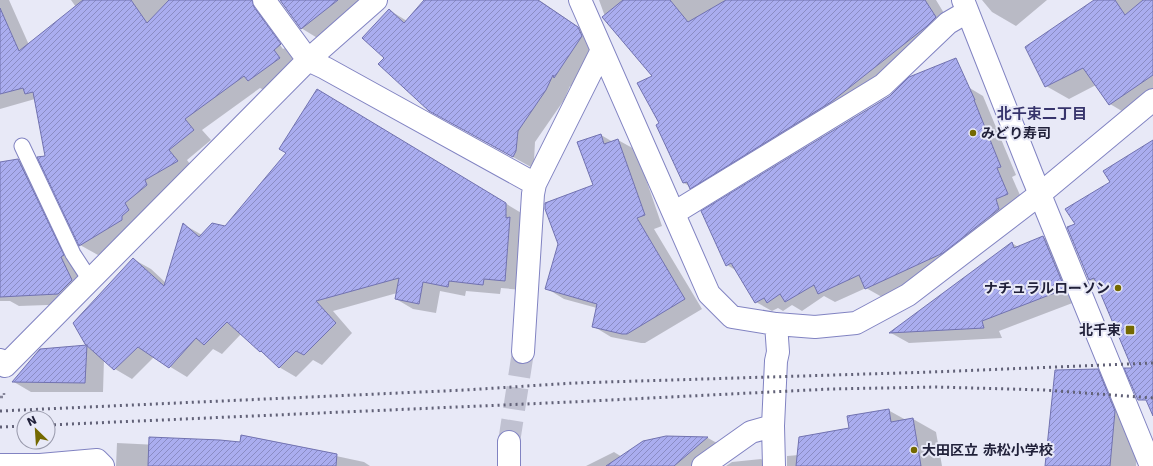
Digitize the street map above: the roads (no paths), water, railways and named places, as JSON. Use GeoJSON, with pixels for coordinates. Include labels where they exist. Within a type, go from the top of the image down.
{"type":"FeatureCollection","features":[{"type":"Feature","properties":{"kind":"street"},"geometry":{"type":"LineString","coordinates":[[264,0],[308,60],[535,184]]}},
{"type":"Feature","properties":{"kind":"street"},"geometry":{"type":"LineString","coordinates":[[0,360],[5,366],[308,60],[376,0]]}},
{"type":"Feature","properties":{"kind":"street"},"geometry":{"type":"LineString","coordinates":[[580,0],[709,294],[732,317],[776,324],[815,327],[856,323],[908,296],[1040,194],[1153,100]]}},
{"type":"Feature","properties":{"kind":"street"},"geometry":{"type":"LineString","coordinates":[[674,213],[883,85],[965,6],[1040,194],[1150,456]]}},
{"type":"Feature","properties":{"kind":"street"},"geometry":{"type":"LineString","coordinates":[[523,352],[533,194],[535,184],[602,50]]}},
{"type":"Feature","properties":{"kind":"street"},"geometry":{"type":"LineString","coordinates":[[774,466],[773,426],[776,360],[778,352],[776,324]]}},
{"type":"Feature","properties":{"kind":"street"},"geometry":{"type":"LineString","coordinates":[[704,466],[751,432],[773,426]]}},
{"type":"Feature","properties":{"kind":"street"},"geometry":{"type":"LineString","coordinates":[[509,466],[510,442]]}},
{"type":"Feature","properties":{"kind":"street"},"geometry":{"type":"LineString","coordinates":[[0,465],[40,466],[97,460],[103,466]]}},
{"type":"Feature","properties":{"kind":"lane"},"geometry":{"type":"LineString","coordinates":[[22,146],[72,254],[90,280]]}},
{"type":"Feature","properties":{"kind":"tunnel"},"geometry":{"type":"LineString","coordinates":[[509,442],[523,352]]}},
{"type":"Feature","properties":{"kind":"railway"},"geometry":{"type":"LineString","coordinates":[[0,411],[465,390],[574,383],[932,372],[1153,363]]}},
{"type":"Feature","properties":{"kind":"railway"},"geometry":{"type":"LineString","coordinates":[[56,425],[830,389],[936,387],[1009,389],[1153,398]]}},
{"type":"Feature","properties":{"kind":"railway"},"geometry":{"type":"LineString","coordinates":[[0,427],[16,426]]}},
{"type":"Feature","properties":{"kind":"place","name":"みどり寿司"},"geometry":{"type":"Point","coordinates":[973,133]}},
{"type":"Feature","properties":{"kind":"place","name":"ナチュラルローソン"},"geometry":{"type":"Point","coordinates":[1118,288]}},
{"type":"Feature","properties":{"kind":"place","name":"北千束"},"geometry":{"type":"Point","coordinates":[1130,330]}},
{"type":"Feature","properties":{"kind":"place","name":"大田区立 赤松小学校"},"geometry":{"type":"Point","coordinates":[914,450]}},
{"type":"Feature","properties":{"kind":"district","name":"北千束二丁目"},"geometry":{"type":"Point","coordinates":[1042,114]}}]}
